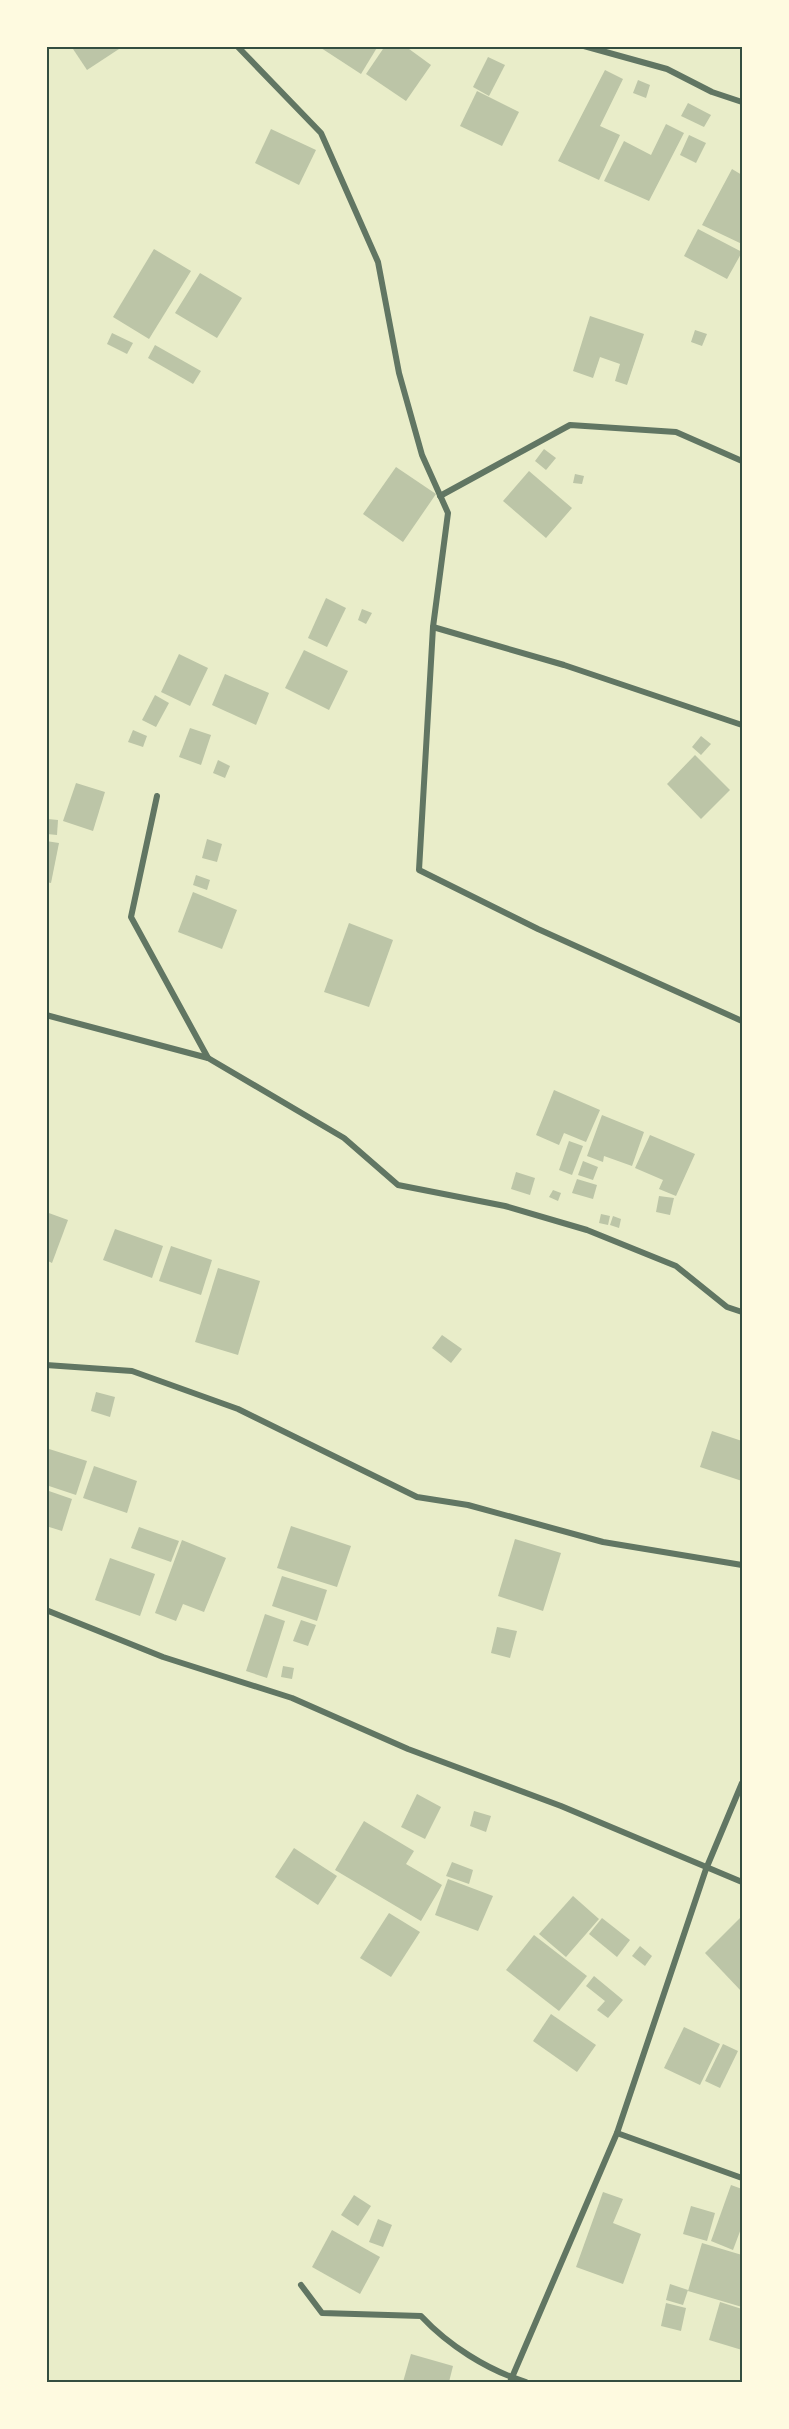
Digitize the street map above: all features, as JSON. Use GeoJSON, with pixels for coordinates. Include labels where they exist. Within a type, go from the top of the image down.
{"type":"FeatureCollection","features":[{"type":"Feature","properties":{"kind":"street"},"geometry":{"type":"LineString","coordinates":[[237,46],[321,133],[378,262],[399,373],[422,455],[448,513],[432,627],[418,870],[538,929],[742,1021]]}},
{"type":"Feature","properties":{"kind":"street"},"geometry":{"type":"LineString","coordinates":[[584,46],[667,69],[712,92],[742,102]]}},
{"type":"Feature","properties":{"kind":"street"},"geometry":{"type":"LineString","coordinates":[[440,496],[570,425],[676,432],[742,461]]}},
{"type":"Feature","properties":{"kind":"street"},"geometry":{"type":"LineString","coordinates":[[432,627],[564,665],[742,725]]}},
{"type":"Feature","properties":{"kind":"street"},"geometry":{"type":"LineString","coordinates":[[157,796],[131,917],[208,1058]]}},
{"type":"Feature","properties":{"kind":"street"},"geometry":{"type":"LineString","coordinates":[[46,1015],[208,1058],[344,1138],[398,1185],[505,1206],[587,1230],[676,1266],[727,1307],[742,1312]]}},
{"type":"Feature","properties":{"kind":"street"},"geometry":{"type":"LineString","coordinates":[[46,1365],[132,1371],[238,1409],[417,1497],[468,1505],[603,1542],[742,1565]]}},
{"type":"Feature","properties":{"kind":"street"},"geometry":{"type":"LineString","coordinates":[[46,1610],[163,1657],[292,1698],[408,1749],[561,1806],[706,1869],[742,1882]]}},
{"type":"Feature","properties":{"kind":"street"},"geometry":{"type":"LineString","coordinates":[[511,2380],[617,2133],[706,1869],[742,1783]]}},
{"type":"Feature","properties":{"kind":"street"},"geometry":{"type":"LineString","coordinates":[[617,2133],[742,2178]]}},
{"type":"Feature","properties":{"kind":"street"},"geometry":{"type":"LineString","coordinates":[[301,2285],[322,2313],[421,2316],[442,2339],[511,2380],[526,2382]]}},
{"type":"Feature","properties":{"kind":"building"},"geometry":{"type":"Polygon","coordinates":[[[71,46],[118,46],[119,49],[87,70],[71,46]]]}},
{"type":"Feature","properties":{"kind":"building"},"geometry":{"type":"Polygon","coordinates":[[[318,46],[378,46],[361,74],[318,46]]]}},
{"type":"Feature","properties":{"kind":"building"},"geometry":{"type":"Polygon","coordinates":[[[385,46],[405,46],[431,65],[406,101],[366,74],[385,46]]]}},
{"type":"Feature","properties":{"kind":"building"},"geometry":{"type":"Polygon","coordinates":[[[488,57],[505,65],[489,96],[473,87],[488,57]]]}},
{"type":"Feature","properties":{"kind":"building"},"geometry":{"type":"Polygon","coordinates":[[[605,70],[623,79],[600,126],[620,135],[599,180],[558,161],[605,70]]]}},
{"type":"Feature","properties":{"kind":"building"},"geometry":{"type":"Polygon","coordinates":[[[638,80],[650,85],[646,98],[633,93],[638,80]]]}},
{"type":"Feature","properties":{"kind":"building"},"geometry":{"type":"Polygon","coordinates":[[[477,91],[519,112],[502,146],[460,126],[477,91]]]}},
{"type":"Feature","properties":{"kind":"building"},"geometry":{"type":"Polygon","coordinates":[[[688,103],[711,115],[704,127],[681,116],[688,103]]]}},
{"type":"Feature","properties":{"kind":"building"},"geometry":{"type":"Polygon","coordinates":[[[666,124],[684,133],[649,201],[604,181],[624,141],[651,155],[666,124]]]}},
{"type":"Feature","properties":{"kind":"building"},"geometry":{"type":"Polygon","coordinates":[[[271,129],[316,150],[299,185],[255,163],[271,129]]]}},
{"type":"Feature","properties":{"kind":"building"},"geometry":{"type":"Polygon","coordinates":[[[689,135],[706,143],[696,163],[680,155],[689,135]]]}},
{"type":"Feature","properties":{"kind":"building"},"geometry":{"type":"Polygon","coordinates":[[[732,169],[742,175],[740,197],[742,198],[742,244],[702,225],[732,169]]]}},
{"type":"Feature","properties":{"kind":"building"},"geometry":{"type":"Polygon","coordinates":[[[698,229],[742,252],[727,279],[684,256],[698,229]]]}},
{"type":"Feature","properties":{"kind":"building"},"geometry":{"type":"Polygon","coordinates":[[[154,249],[191,271],[149,339],[113,317],[154,249]]]}},
{"type":"Feature","properties":{"kind":"building"},"geometry":{"type":"Polygon","coordinates":[[[200,273],[242,298],[217,338],[175,313],[200,273]]]}},
{"type":"Feature","properties":{"kind":"building"},"geometry":{"type":"Polygon","coordinates":[[[590,316],[644,334],[627,385],[615,381],[620,364],[600,357],[593,378],[573,371],[590,316]]]}},
{"type":"Feature","properties":{"kind":"building"},"geometry":{"type":"Polygon","coordinates":[[[695,330],[707,334],[702,346],[691,342],[695,330]]]}},
{"type":"Feature","properties":{"kind":"building"},"geometry":{"type":"Polygon","coordinates":[[[112,333],[133,343],[127,354],[107,344],[112,333]]]}},
{"type":"Feature","properties":{"kind":"building"},"geometry":{"type":"Polygon","coordinates":[[[155,345],[201,371],[193,384],[148,358],[155,345]]]}},
{"type":"Feature","properties":{"kind":"building"},"geometry":{"type":"Polygon","coordinates":[[[544,449],[556,458],[546,470],[535,461],[544,449]]]}},
{"type":"Feature","properties":{"kind":"building"},"geometry":{"type":"Polygon","coordinates":[[[396,467],[436,494],[403,542],[363,514],[396,467]]]}},
{"type":"Feature","properties":{"kind":"building"},"geometry":{"type":"Polygon","coordinates":[[[529,471],[572,508],[546,538],[503,501],[529,471]]]}},
{"type":"Feature","properties":{"kind":"building"},"geometry":{"type":"Polygon","coordinates":[[[575,474],[584,476],[582,484],[573,483],[575,474]]]}},
{"type":"Feature","properties":{"kind":"building"},"geometry":{"type":"Polygon","coordinates":[[[326,598],[346,608],[327,647],[308,638],[326,598]]]}},
{"type":"Feature","properties":{"kind":"building"},"geometry":{"type":"Polygon","coordinates":[[[362,609],[372,613],[366,624],[358,620],[362,609]]]}},
{"type":"Feature","properties":{"kind":"building"},"geometry":{"type":"Polygon","coordinates":[[[304,650],[348,671],[329,710],[285,688],[304,650]]]}},
{"type":"Feature","properties":{"kind":"building"},"geometry":{"type":"Polygon","coordinates":[[[179,654],[208,668],[190,706],[161,692],[179,654]]]}},
{"type":"Feature","properties":{"kind":"building"},"geometry":{"type":"Polygon","coordinates":[[[225,674],[269,693],[256,725],[212,705],[225,674]]]}},
{"type":"Feature","properties":{"kind":"building"},"geometry":{"type":"Polygon","coordinates":[[[155,695],[169,703],[156,727],[142,720],[155,695]]]}},
{"type":"Feature","properties":{"kind":"building"},"geometry":{"type":"Polygon","coordinates":[[[190,728],[211,735],[201,765],[179,757],[190,728]]]}},
{"type":"Feature","properties":{"kind":"building"},"geometry":{"type":"Polygon","coordinates":[[[133,730],[147,736],[143,747],[128,742],[133,730]]]}},
{"type":"Feature","properties":{"kind":"building"},"geometry":{"type":"Polygon","coordinates":[[[701,736],[711,744],[701,755],[692,747],[701,736]]]}},
{"type":"Feature","properties":{"kind":"building"},"geometry":{"type":"Polygon","coordinates":[[[695,755],[730,790],[701,819],[667,784],[695,755]]]}},
{"type":"Feature","properties":{"kind":"building"},"geometry":{"type":"Polygon","coordinates":[[[218,760],[230,766],[225,778],[213,773],[218,760]]]}},
{"type":"Feature","properties":{"kind":"building"},"geometry":{"type":"Polygon","coordinates":[[[76,783],[105,792],[93,831],[63,821],[76,783]]]}},
{"type":"Feature","properties":{"kind":"building"},"geometry":{"type":"Polygon","coordinates":[[[48,819],[58,820],[57,835],[47,834],[48,819]]]}},
{"type":"Feature","properties":{"kind":"building"},"geometry":{"type":"Polygon","coordinates":[[[207,839],[222,844],[217,862],[202,858],[207,839]]]}},
{"type":"Feature","properties":{"kind":"building"},"geometry":{"type":"Polygon","coordinates":[[[46,841],[59,843],[51,883],[46,882],[46,841]]]}},
{"type":"Feature","properties":{"kind":"building"},"geometry":{"type":"Polygon","coordinates":[[[196,875],[210,880],[207,890],[193,885],[196,875]]]}},
{"type":"Feature","properties":{"kind":"building"},"geometry":{"type":"Polygon","coordinates":[[[193,892],[237,910],[222,949],[178,932],[193,892]]]}},
{"type":"Feature","properties":{"kind":"building"},"geometry":{"type":"Polygon","coordinates":[[[349,923],[393,940],[369,1007],[324,992],[349,923]]]}},
{"type":"Feature","properties":{"kind":"building"},"geometry":{"type":"Polygon","coordinates":[[[554,1090],[600,1110],[586,1142],[564,1133],[559,1145],[536,1135],[554,1090]]]}},
{"type":"Feature","properties":{"kind":"building"},"geometry":{"type":"Polygon","coordinates":[[[602,1115],[644,1132],[632,1166],[604,1156],[603,1162],[587,1156],[602,1115]]]}},
{"type":"Feature","properties":{"kind":"building"},"geometry":{"type":"Polygon","coordinates":[[[650,1135],[695,1154],[676,1196],[659,1189],[663,1180],[635,1168],[650,1135]]]}},
{"type":"Feature","properties":{"kind":"building"},"geometry":{"type":"Polygon","coordinates":[[[569,1141],[583,1146],[572,1175],[559,1170],[569,1141]]]}},
{"type":"Feature","properties":{"kind":"building"},"geometry":{"type":"Polygon","coordinates":[[[583,1161],[598,1167],[593,1180],[578,1175],[583,1161]]]}},
{"type":"Feature","properties":{"kind":"building"},"geometry":{"type":"Polygon","coordinates":[[[516,1172],[535,1178],[530,1195],[511,1189],[516,1172]]]}},
{"type":"Feature","properties":{"kind":"building"},"geometry":{"type":"Polygon","coordinates":[[[577,1179],[597,1185],[593,1199],[572,1193],[577,1179]]]}},
{"type":"Feature","properties":{"kind":"building"},"geometry":{"type":"Polygon","coordinates":[[[553,1190],[561,1193],[558,1201],[549,1197],[553,1190]]]}},
{"type":"Feature","properties":{"kind":"building"},"geometry":{"type":"Polygon","coordinates":[[[659,1196],[674,1198],[670,1215],[656,1212],[659,1196]]]}},
{"type":"Feature","properties":{"kind":"building"},"geometry":{"type":"Polygon","coordinates":[[[46,1212],[68,1220],[52,1263],[46,1260],[46,1212]]]}},
{"type":"Feature","properties":{"kind":"building"},"geometry":{"type":"Polygon","coordinates":[[[601,1214],[610,1216],[608,1225],[599,1223],[601,1214]]]}},
{"type":"Feature","properties":{"kind":"building"},"geometry":{"type":"Polygon","coordinates":[[[613,1216],[621,1219],[619,1228],[610,1225],[613,1216]]]}},
{"type":"Feature","properties":{"kind":"building"},"geometry":{"type":"Polygon","coordinates":[[[115,1229],[163,1246],[152,1278],[103,1260],[115,1229]]]}},
{"type":"Feature","properties":{"kind":"building"},"geometry":{"type":"Polygon","coordinates":[[[171,1246],[212,1260],[201,1295],[159,1281],[171,1246]]]}},
{"type":"Feature","properties":{"kind":"building"},"geometry":{"type":"Polygon","coordinates":[[[218,1268],[260,1281],[238,1355],[195,1342],[218,1268]]]}},
{"type":"Feature","properties":{"kind":"building"},"geometry":{"type":"Polygon","coordinates":[[[442,1335],[462,1349],[451,1363],[432,1348],[442,1335]]]}},
{"type":"Feature","properties":{"kind":"building"},"geometry":{"type":"Polygon","coordinates":[[[96,1392],[115,1397],[110,1417],[91,1411],[96,1392]]]}},
{"type":"Feature","properties":{"kind":"building"},"geometry":{"type":"Polygon","coordinates":[[[712,1431],[742,1441],[742,1481],[700,1467],[712,1431]]]}},
{"type":"Feature","properties":{"kind":"building"},"geometry":{"type":"Polygon","coordinates":[[[46,1448],[87,1461],[76,1495],[46,1485],[46,1448]]]}},
{"type":"Feature","properties":{"kind":"building"},"geometry":{"type":"Polygon","coordinates":[[[94,1466],[137,1481],[127,1513],[83,1498],[94,1466]]]}},
{"type":"Feature","properties":{"kind":"building"},"geometry":{"type":"Polygon","coordinates":[[[46,1490],[72,1499],[62,1531],[46,1526],[46,1490]]]}},
{"type":"Feature","properties":{"kind":"building"},"geometry":{"type":"Polygon","coordinates":[[[291,1526],[351,1546],[337,1587],[277,1568],[291,1526]]]}},
{"type":"Feature","properties":{"kind":"building"},"geometry":{"type":"Polygon","coordinates":[[[139,1527],[179,1541],[171,1562],[131,1548],[139,1527]]]}},
{"type":"Feature","properties":{"kind":"building"},"geometry":{"type":"Polygon","coordinates":[[[515,1539],[561,1553],[543,1611],[498,1596],[515,1539]]]}},
{"type":"Feature","properties":{"kind":"building"},"geometry":{"type":"Polygon","coordinates":[[[182,1540],[226,1558],[204,1612],[183,1604],[176,1621],[155,1613],[182,1540]]]}},
{"type":"Feature","properties":{"kind":"building"},"geometry":{"type":"Polygon","coordinates":[[[110,1558],[155,1574],[140,1616],[95,1600],[110,1558]]]}},
{"type":"Feature","properties":{"kind":"building"},"geometry":{"type":"Polygon","coordinates":[[[282,1576],[327,1590],[317,1621],[272,1606],[282,1576]]]}},
{"type":"Feature","properties":{"kind":"building"},"geometry":{"type":"Polygon","coordinates":[[[265,1614],[285,1621],[267,1678],[246,1671],[265,1614]]]}},
{"type":"Feature","properties":{"kind":"building"},"geometry":{"type":"Polygon","coordinates":[[[301,1620],[316,1625],[308,1646],[293,1641],[301,1620]]]}},
{"type":"Feature","properties":{"kind":"building"},"geometry":{"type":"Polygon","coordinates":[[[497,1627],[517,1631],[510,1658],[491,1653],[497,1627]]]}},
{"type":"Feature","properties":{"kind":"building"},"geometry":{"type":"Polygon","coordinates":[[[283,1666],[294,1668],[292,1679],[281,1677],[283,1666]]]}},
{"type":"Feature","properties":{"kind":"building"},"geometry":{"type":"Polygon","coordinates":[[[417,1794],[441,1807],[425,1839],[401,1827],[417,1794]]]}},
{"type":"Feature","properties":{"kind":"building"},"geometry":{"type":"Polygon","coordinates":[[[474,1811],[491,1816],[486,1832],[470,1826],[474,1811]]]}},
{"type":"Feature","properties":{"kind":"building"},"geometry":{"type":"Polygon","coordinates":[[[364,1821],[414,1851],[406,1864],[442,1885],[421,1921],[335,1870],[364,1821]]]}},
{"type":"Feature","properties":{"kind":"building"},"geometry":{"type":"Polygon","coordinates":[[[294,1848],[337,1876],[318,1905],[275,1877],[294,1848]]]}},
{"type":"Feature","properties":{"kind":"building"},"geometry":{"type":"Polygon","coordinates":[[[452,1862],[473,1870],[469,1884],[446,1876],[452,1862]]]}},
{"type":"Feature","properties":{"kind":"building"},"geometry":{"type":"Polygon","coordinates":[[[448,1879],[493,1896],[478,1931],[435,1915],[448,1879]]]}},
{"type":"Feature","properties":{"kind":"building"},"geometry":{"type":"Polygon","coordinates":[[[573,1896],[599,1919],[566,1957],[539,1934],[573,1896]]]}},
{"type":"Feature","properties":{"kind":"building"},"geometry":{"type":"Polygon","coordinates":[[[389,1913],[420,1932],[391,1977],[360,1958],[389,1913]]]}},
{"type":"Feature","properties":{"kind":"building"},"geometry":{"type":"Polygon","coordinates":[[[742,1916],[742,1992],[705,1953],[742,1916]]]}},
{"type":"Feature","properties":{"kind":"building"},"geometry":{"type":"Polygon","coordinates":[[[602,1918],[630,1940],[617,1957],[589,1934],[602,1918]]]}},
{"type":"Feature","properties":{"kind":"building"},"geometry":{"type":"Polygon","coordinates":[[[534,1935],[587,1976],[559,2011],[506,1970],[534,1935]]]}},
{"type":"Feature","properties":{"kind":"building"},"geometry":{"type":"Polygon","coordinates":[[[640,1946],[652,1956],[645,1966],[632,1956],[640,1946]]]}},
{"type":"Feature","properties":{"kind":"building"},"geometry":{"type":"Polygon","coordinates":[[[594,1976],[623,2000],[608,2018],[597,2010],[605,2001],[586,1986],[594,1976]]]}},
{"type":"Feature","properties":{"kind":"building"},"geometry":{"type":"Polygon","coordinates":[[[551,2014],[596,2045],[577,2072],[533,2041],[551,2014]]]}},
{"type":"Feature","properties":{"kind":"building"},"geometry":{"type":"Polygon","coordinates":[[[684,2027],[720,2044],[700,2085],[664,2068],[684,2027]]]}},
{"type":"Feature","properties":{"kind":"building"},"geometry":{"type":"Polygon","coordinates":[[[723,2044],[738,2051],[720,2088],[705,2081],[723,2044]]]}},
{"type":"Feature","properties":{"kind":"building"},"geometry":{"type":"Polygon","coordinates":[[[731,2185],[742,2189],[742,2226],[733,2250],[711,2241],[731,2185]]]}},
{"type":"Feature","properties":{"kind":"building"},"geometry":{"type":"Polygon","coordinates":[[[603,2192],[623,2199],[613,2223],[641,2234],[623,2284],[576,2267],[603,2192]]]}},
{"type":"Feature","properties":{"kind":"building"},"geometry":{"type":"Polygon","coordinates":[[[354,2195],[371,2206],[358,2226],[341,2215],[354,2195]]]}},
{"type":"Feature","properties":{"kind":"building"},"geometry":{"type":"Polygon","coordinates":[[[691,2206],[715,2213],[707,2241],[683,2234],[691,2206]]]}},
{"type":"Feature","properties":{"kind":"building"},"geometry":{"type":"Polygon","coordinates":[[[378,2219],[392,2225],[383,2247],[369,2242],[378,2219]]]}},
{"type":"Feature","properties":{"kind":"building"},"geometry":{"type":"Polygon","coordinates":[[[332,2230],[380,2257],[360,2294],[312,2267],[332,2230]]]}},
{"type":"Feature","properties":{"kind":"building"},"geometry":{"type":"Polygon","coordinates":[[[702,2243],[742,2255],[742,2307],[688,2291],[702,2243]]]}},
{"type":"Feature","properties":{"kind":"building"},"geometry":{"type":"Polygon","coordinates":[[[670,2284],[688,2290],[683,2305],[666,2300],[670,2284]]]}},
{"type":"Feature","properties":{"kind":"building"},"geometry":{"type":"Polygon","coordinates":[[[720,2302],[742,2309],[742,2350],[709,2340],[720,2302]]]}},
{"type":"Feature","properties":{"kind":"building"},"geometry":{"type":"Polygon","coordinates":[[[666,2303],[686,2308],[681,2331],[661,2326],[666,2303]]]}},
{"type":"Feature","properties":{"kind":"building"},"geometry":{"type":"Polygon","coordinates":[[[411,2354],[453,2366],[449,2382],[403,2382],[411,2354]]]}}]}
